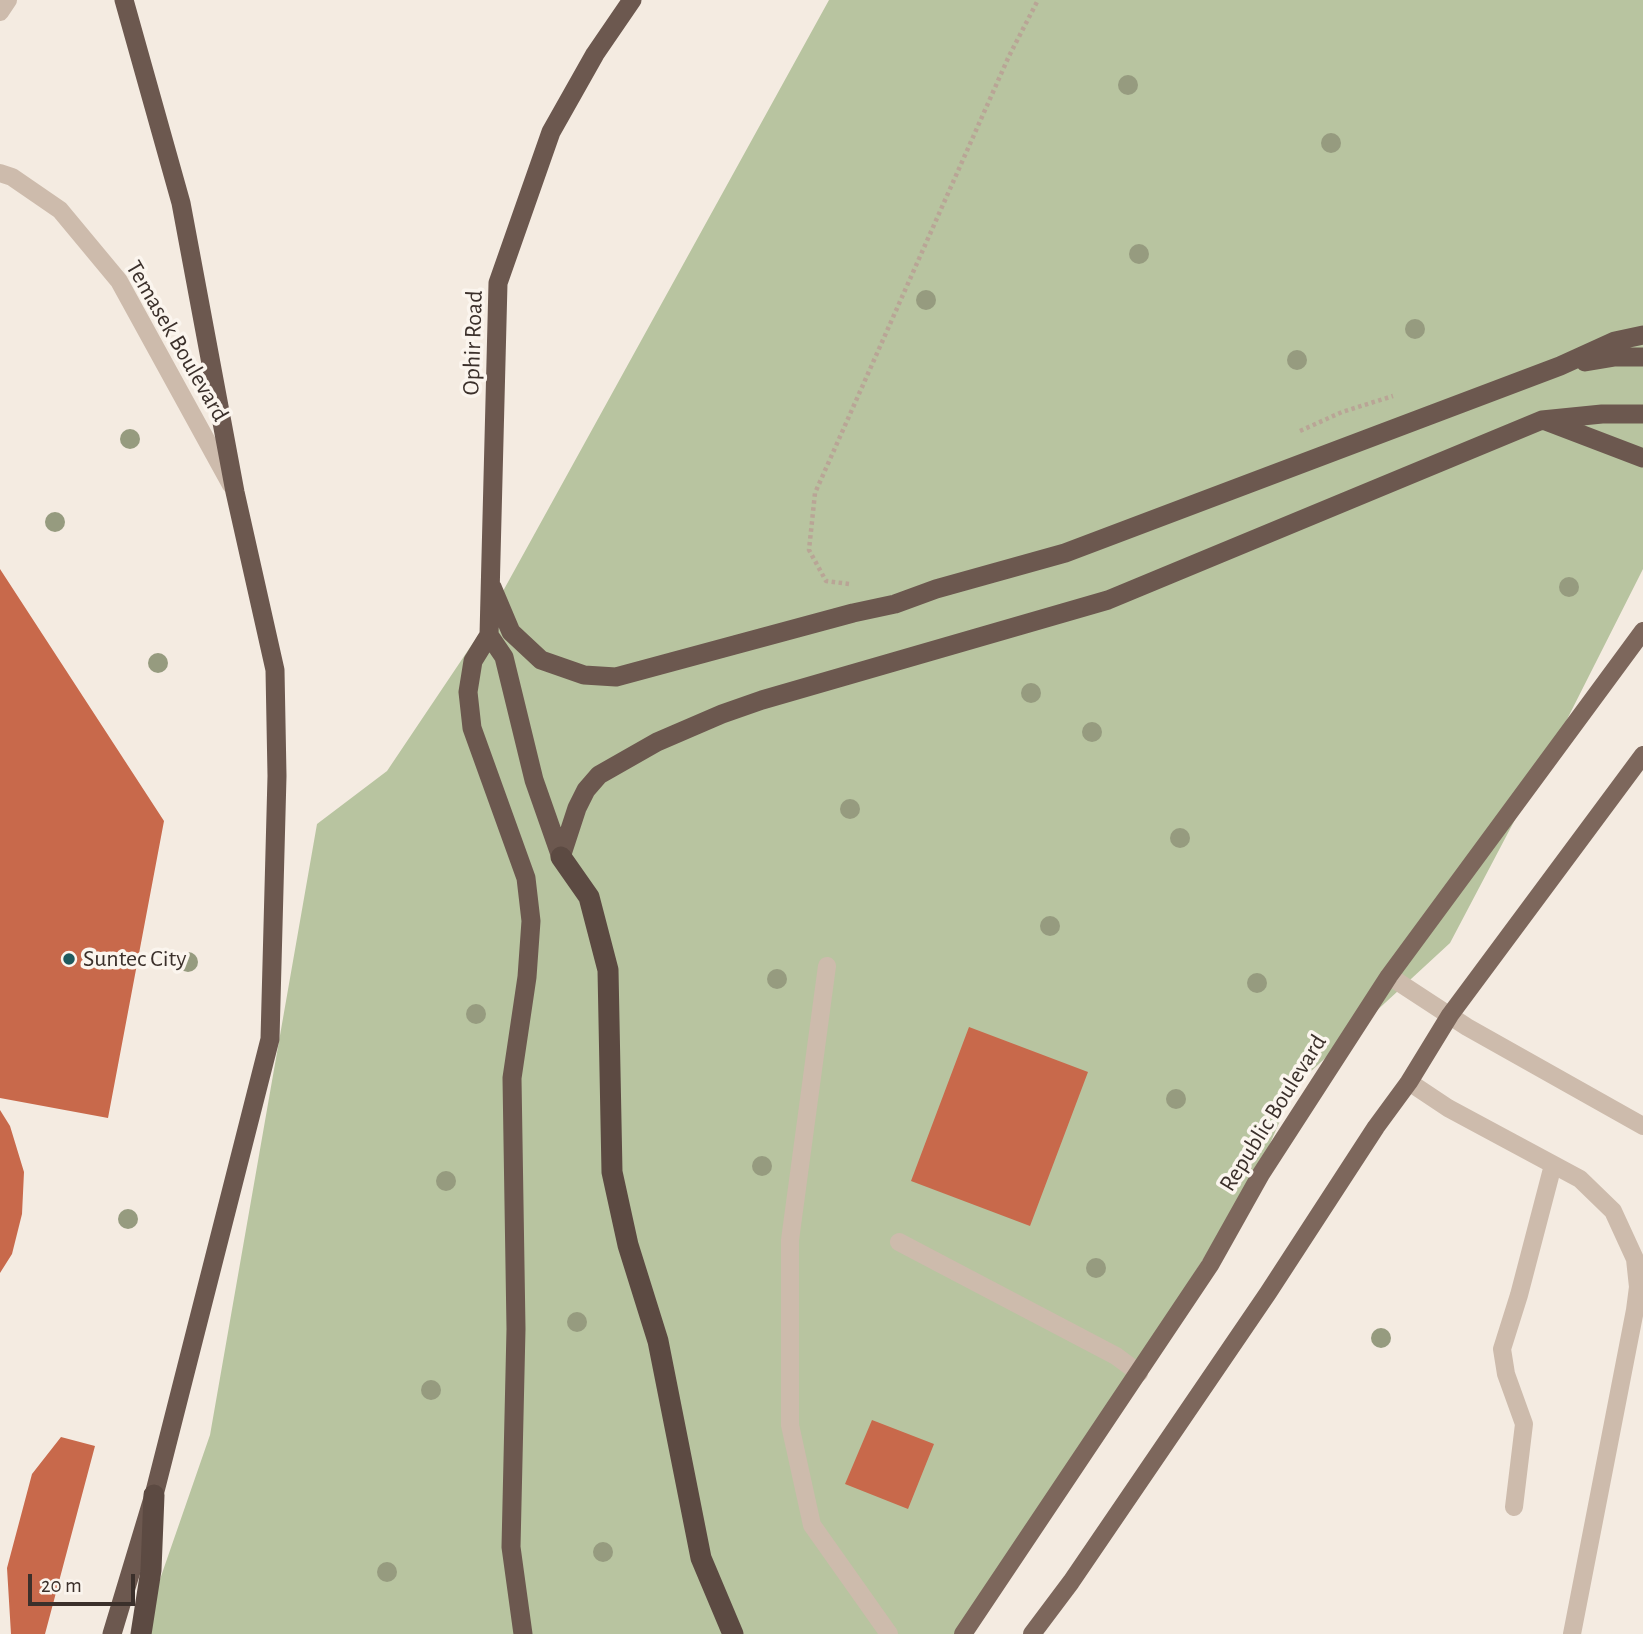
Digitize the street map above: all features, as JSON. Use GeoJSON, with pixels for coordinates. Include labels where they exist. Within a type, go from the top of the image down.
{"type":"FeatureCollection","features":[{"type":"Feature","properties":{"kind":"highway"},"geometry":{"type":"LineString","coordinates":[[112,1634],[154,1496],[270,1039],[276,776],[275,670],[235,492],[181,203],[124,0]]}},
{"type":"Feature","properties":{"kind":"highway","name":"Ophir Road"},"geometry":{"type":"LineString","coordinates":[[523,1634],[511,1547],[516,1329],[512,1078],[527,977],[531,920],[526,878],[472,728],[468,692],[473,661],[489,635],[498,283],[551,132],[595,54],[632,0]]}},
{"type":"Feature","properties":{"kind":"highway"},"geometry":{"type":"LineString","coordinates":[[489,578],[511,632],[541,660],[584,675],[616,677],[895,604],[936,589],[1065,553],[1560,366],[1615,341],[1643,335]]}},
{"type":"Feature","properties":{"kind":"highway"},"geometry":{"type":"LineString","coordinates":[[1560,366],[1615,357],[1643,357]]}},
{"type":"Feature","properties":{"kind":"highway"},"geometry":{"type":"LineString","coordinates":[[733,1634],[701,1558],[659,1340],[628,1245],[612,1172],[608,970],[589,897],[561,857],[577,808],[586,790],[599,775],[657,742],[762,700],[1108,600],[1542,420],[1583,415],[1643,414]]}},
{"type":"Feature","properties":{"kind":"highway"},"geometry":{"type":"LineString","coordinates":[[1542,420],[1643,458]]}},
{"type":"Feature","properties":{"kind":"highway","name":"Ophir Road"},"geometry":{"type":"LineString","coordinates":[[489,635],[504,657],[534,780],[561,857]]}},
{"type":"Feature","properties":{"kind":"highway"},"geometry":{"type":"LineString","coordinates":[[141,1634],[150,1570],[154,1496]]}},
{"type":"Feature","properties":{"kind":"main road","name":"Republic Boulevard"},"geometry":{"type":"LineString","coordinates":[[963,1634],[1210,1265],[1261,1174],[1389,976],[1643,631]]}},
{"type":"Feature","properties":{"kind":"main road"},"geometry":{"type":"LineString","coordinates":[[1032,1634],[1071,1582],[1268,1293],[1450,1016],[1643,755]]}},
{"type":"Feature","properties":{"kind":"street"},"geometry":{"type":"LineString","coordinates":[[0,12],[8,0]]}},
{"type":"Feature","properties":{"kind":"street","name":"Temasek Boulevard"},"geometry":{"type":"LineString","coordinates":[[0,173],[12,177],[60,211],[119,281],[235,492]]}},
{"type":"Feature","properties":{"kind":"street"},"geometry":{"type":"LineString","coordinates":[[827,966],[790,1240],[790,1425],[812,1525],[889,1634]]}},
{"type":"Feature","properties":{"kind":"street"},"geometry":{"type":"LineString","coordinates":[[1389,976],[1450,1016],[1643,1126]]}},
{"type":"Feature","properties":{"kind":"street"},"geometry":{"type":"LineString","coordinates":[[1409,1082],[1448,1108],[1580,1179],[1613,1211],[1635,1259],[1638,1287],[1636,1310],[1572,1634]]}},
{"type":"Feature","properties":{"kind":"street"},"geometry":{"type":"LineString","coordinates":[[1514,1507],[1524,1424],[1506,1374],[1502,1349],[1553,1165]]}},
{"type":"Feature","properties":{"kind":"street"},"geometry":{"type":"LineString","coordinates":[[899,1242],[1116,1356],[1139,1373]]}},
{"type":"Feature","properties":{"kind":"path"},"geometry":{"type":"LineString","coordinates":[[853,585],[826,581],[809,550],[815,493],[1009,55],[1038,0]]}},
{"type":"Feature","properties":{"kind":"path"},"geometry":{"type":"LineString","coordinates":[[1292,435],[1342,412],[1395,396]]}},
{"type":"Feature","properties":{"kind":"green space"},"geometry":{"type":"Polygon","coordinates":[[[829,0],[1643,0],[1643,569],[1450,943],[1295,1086],[1256,1176],[965,1634],[141,1634],[210,1435],[317,824],[387,771],[481,631],[829,0]]]}},
{"type":"Feature","properties":{"kind":"building","name":"Suntec City"},"geometry":{"type":"Polygon","coordinates":[[[0,569],[164,821],[108,1118],[0,1098],[0,569]]]}},
{"type":"Feature","properties":{"kind":"building"},"geometry":{"type":"Polygon","coordinates":[[[969,1027],[1088,1072],[1030,1226],[911,1181],[969,1027]]]}},
{"type":"Feature","properties":{"kind":"building"},"geometry":{"type":"Polygon","coordinates":[[[0,1110],[10,1126],[24,1172],[22,1214],[12,1254],[0,1273],[0,1110]]]}},
{"type":"Feature","properties":{"kind":"building"},"geometry":{"type":"Polygon","coordinates":[[[872,1420],[934,1444],[908,1509],[845,1484],[872,1420]]]}},
{"type":"Feature","properties":{"kind":"building"},"geometry":{"type":"Polygon","coordinates":[[[61,1437],[95,1446],[45,1634],[11,1634],[7,1568],[32,1474],[61,1437]]]}},
{"type":"Feature","properties":{"kind":"place","name":"Suntec City"},"geometry":{"type":"Point","coordinates":[69,959]}}]}
